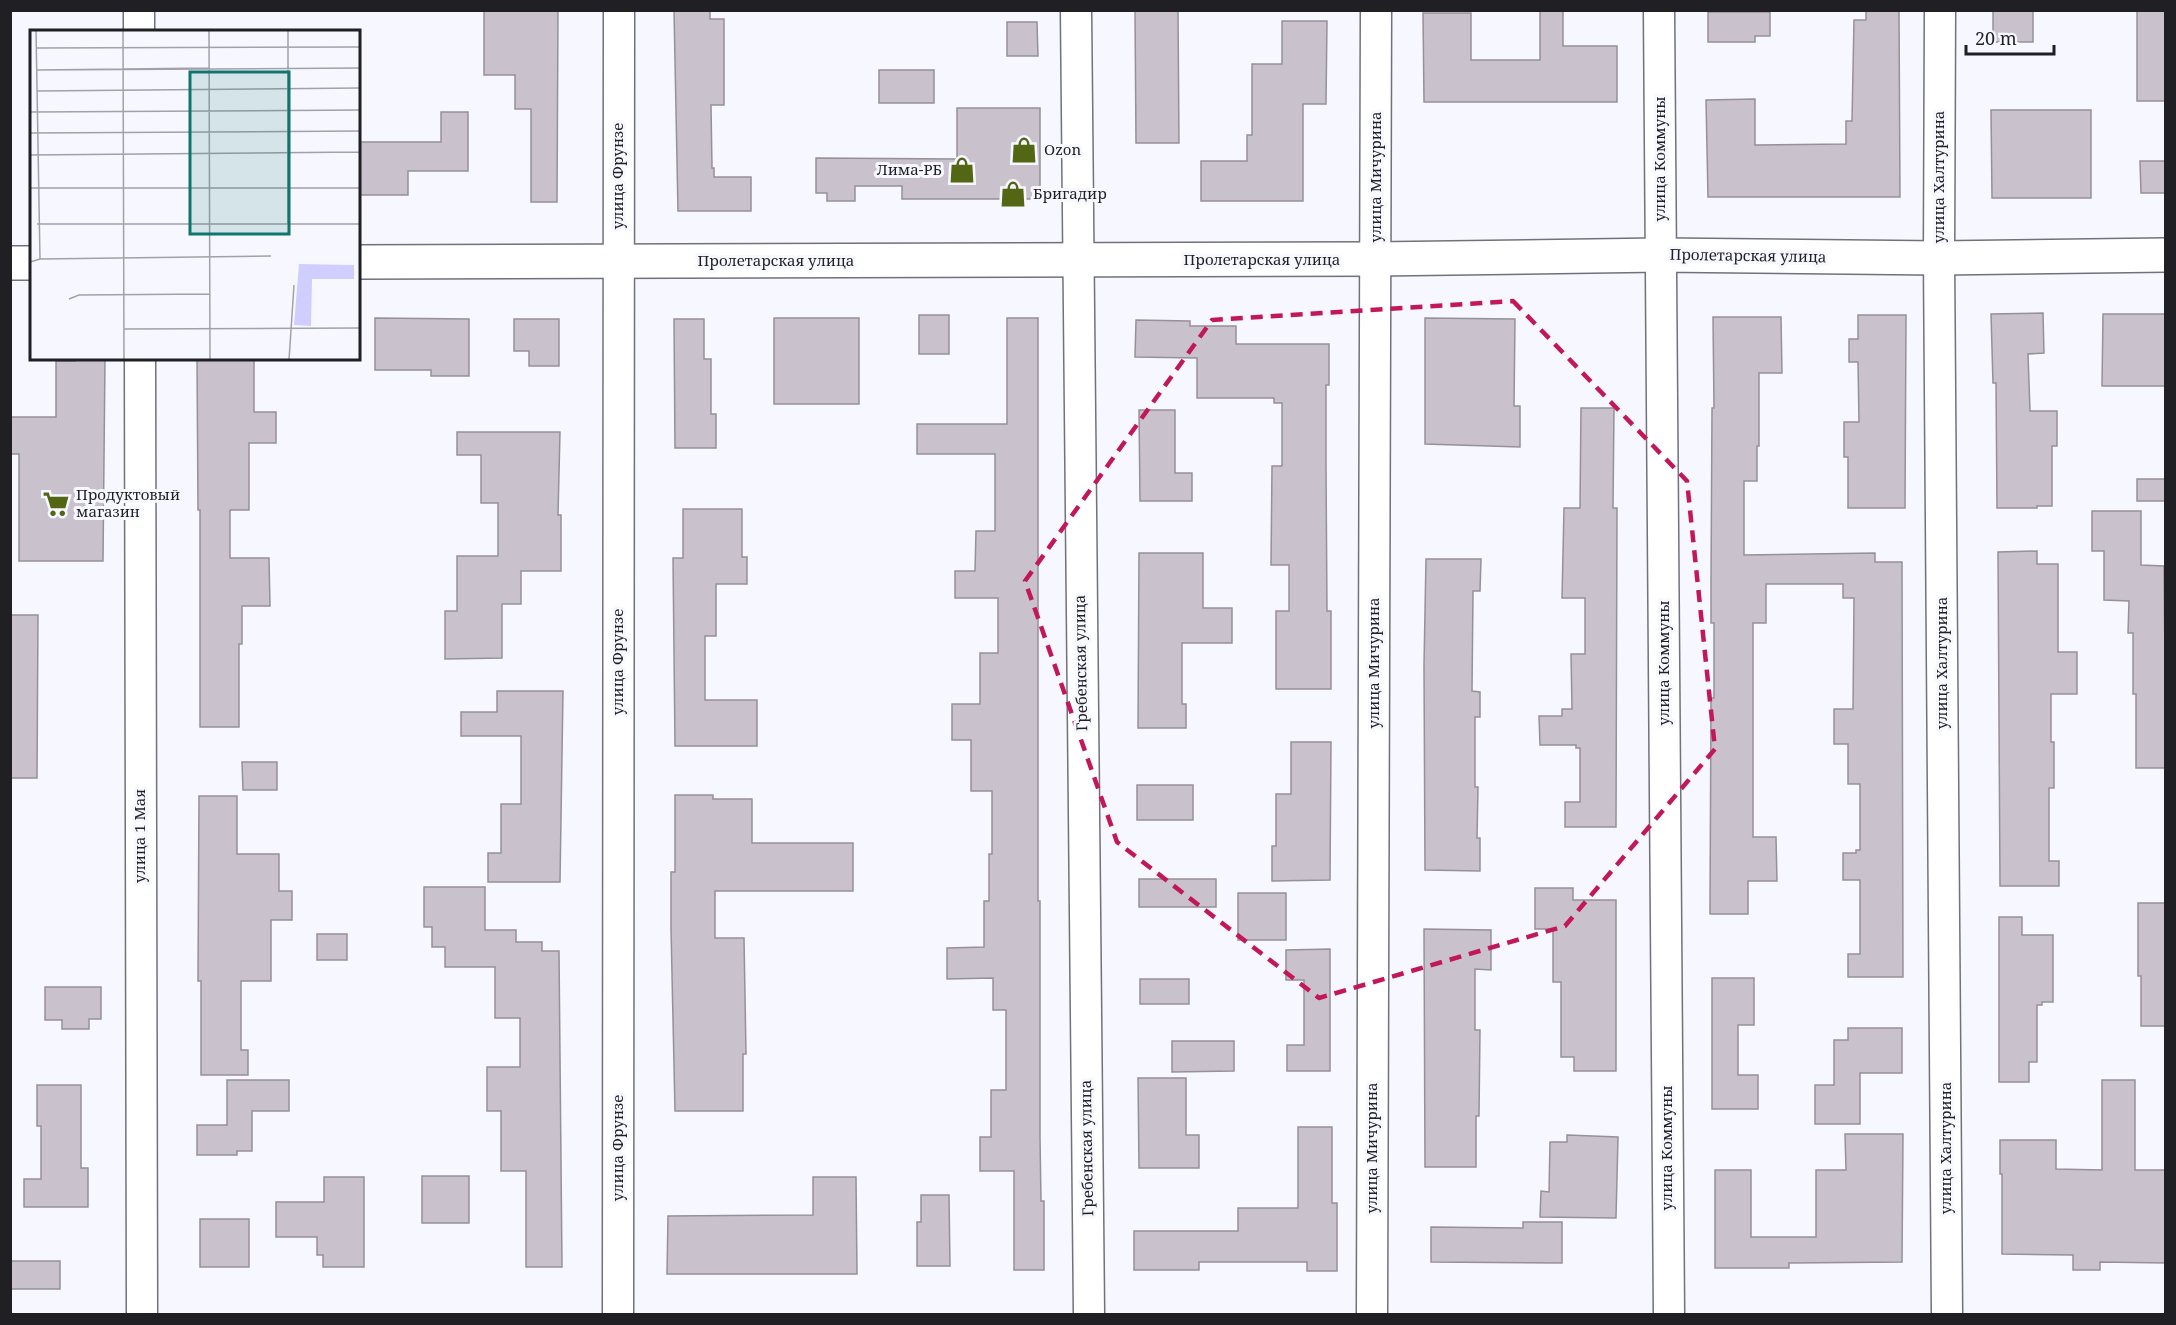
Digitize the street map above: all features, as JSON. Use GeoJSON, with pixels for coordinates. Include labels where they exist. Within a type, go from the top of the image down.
{"type":"FeatureCollection","features":[{"type":"Feature","properties":{"kind":"main road","name":"Пролетарская улица"},"geometry":{"type":"LineString","coordinates":[[360,262],[1376,259],[1660,255],[1939,258],[2166,255]]}},
{"type":"Feature","properties":{"kind":"main road"},"geometry":{"type":"LineString","coordinates":[[10,263],[30,263]]}},
{"type":"Feature","properties":{"kind":"street"},"geometry":{"type":"LineString","coordinates":[[138,10],[139,30]]}},
{"type":"Feature","properties":{"kind":"street","name":"улица Фрунзе"},"geometry":{"type":"LineString","coordinates":[[618,1314],[619,10]]}},
{"type":"Feature","properties":{"kind":"street","name":"Гребенская улица"},"geometry":{"type":"LineString","coordinates":[[1076,10],[1089,1314]]}},
{"type":"Feature","properties":{"kind":"street","name":"улица Мичурина"},"geometry":{"type":"LineString","coordinates":[[1372,1314],[1376,10]]}},
{"type":"Feature","properties":{"kind":"street","name":"улица Коммуны"},"geometry":{"type":"LineString","coordinates":[[1659,10],[1669,1314]]}},
{"type":"Feature","properties":{"kind":"street","name":"улица Халтурина"},"geometry":{"type":"LineString","coordinates":[[1940,10],[1939,258],[1947,1314]]}},
{"type":"Feature","properties":{"kind":"street","name":"улица 1 Мая"},"geometry":{"type":"LineString","coordinates":[[140,360],[142,1314]]}},
{"type":"Feature","properties":{"kind":"highlighted area"},"geometry":{"type":"Polygon","coordinates":[[[1513,301],[1687,481],[1715,749],[1565,926],[1319,998],[1117,842],[1025,581],[1212,320],[1513,301]]]}},
{"type":"Feature","properties":{"kind":"building"},"geometry":{"type":"Polygon","coordinates":[[[484,10],[558,10],[557,202],[531,202],[531,109],[515,109],[515,75],[484,75],[484,10]]]}},
{"type":"Feature","properties":{"kind":"building"},"geometry":{"type":"Polygon","coordinates":[[[674,10],[710,10],[710,19],[724,19],[724,105],[711,105],[712,168],[714,168],[714,177],[751,177],[751,211],[678,211],[674,10]]]}},
{"type":"Feature","properties":{"kind":"building"},"geometry":{"type":"Polygon","coordinates":[[[1135,10],[1178,10],[1179,143],[1136,143],[1135,10]]]}},
{"type":"Feature","properties":{"kind":"building"},"geometry":{"type":"Polygon","coordinates":[[[1540,10],[1563,10],[1563,46],[1617,46],[1617,102],[1424,102],[1423,13],[1471,13],[1471,60],[1540,60],[1540,10]]]}},
{"type":"Feature","properties":{"kind":"building"},"geometry":{"type":"Polygon","coordinates":[[[1866,10],[1899,10],[1900,197],[1708,197],[1706,100],[1755,99],[1755,145],[1846,144],[1846,121],[1852,121],[1854,20],[1866,20],[1866,10]]]}},
{"type":"Feature","properties":{"kind":"building"},"geometry":{"type":"Polygon","coordinates":[[[1993,10],[2033,10],[2033,42],[1993,42],[1993,10]]]}},
{"type":"Feature","properties":{"kind":"building"},"geometry":{"type":"Polygon","coordinates":[[[2137,10],[2166,10],[2166,101],[2137,101],[2137,10]]]}},
{"type":"Feature","properties":{"kind":"building"},"geometry":{"type":"Polygon","coordinates":[[[1708,12],[1770,12],[1770,36],[1755,36],[1755,42],[1708,42],[1708,12]]]}},
{"type":"Feature","properties":{"kind":"building"},"geometry":{"type":"Polygon","coordinates":[[[1282,21],[1327,21],[1326,104],[1303,104],[1303,201],[1201,201],[1201,161],[1247,161],[1247,135],[1252,135],[1252,64],[1282,64],[1282,21]]]}},
{"type":"Feature","properties":{"kind":"building"},"geometry":{"type":"Polygon","coordinates":[[[1007,22],[1037,22],[1038,56],[1007,56],[1007,22]]]}},
{"type":"Feature","properties":{"kind":"building"},"geometry":{"type":"Polygon","coordinates":[[[879,70],[934,70],[934,103],[879,103],[879,70]]]}},
{"type":"Feature","properties":{"kind":"building"},"geometry":{"type":"Polygon","coordinates":[[[957,108],[1040,108],[1040,199],[902,199],[902,186],[855,186],[855,201],[827,201],[827,193],[816,193],[816,158],[957,159],[957,108]]]}},
{"type":"Feature","properties":{"kind":"building"},"geometry":{"type":"Polygon","coordinates":[[[1991,110],[2091,110],[2091,198],[1992,198],[1991,110]]]}},
{"type":"Feature","properties":{"kind":"building"},"geometry":{"type":"Polygon","coordinates":[[[441,112],[468,112],[468,171],[408,171],[408,195],[360,195],[360,142],[441,142],[441,112]]]}},
{"type":"Feature","properties":{"kind":"building"},"geometry":{"type":"Polygon","coordinates":[[[2140,161],[2166,161],[2166,193],[2141,193],[2140,161]]]}},
{"type":"Feature","properties":{"kind":"building"},"geometry":{"type":"Polygon","coordinates":[[[2043,313],[2044,353],[2028,354],[2030,411],[2057,411],[2057,446],[2052,446],[2052,506],[1997,508],[1996,383],[1993,383],[1991,314],[2043,313]]]}},
{"type":"Feature","properties":{"kind":"building"},"geometry":{"type":"Polygon","coordinates":[[[2103,314],[2166,314],[2166,386],[2102,386],[2103,314]]]}},
{"type":"Feature","properties":{"kind":"building"},"geometry":{"type":"Polygon","coordinates":[[[919,315],[949,315],[949,354],[919,354],[919,315]]]}},
{"type":"Feature","properties":{"kind":"building"},"geometry":{"type":"Polygon","coordinates":[[[1858,315],[1906,315],[1905,508],[1848,508],[1848,457],[1844,457],[1844,422],[1859,422],[1858,362],[1849,362],[1849,339],[1858,339],[1858,315]]]}},
{"type":"Feature","properties":{"kind":"building"},"geometry":{"type":"Polygon","coordinates":[[[1713,317],[1781,317],[1782,373],[1759,373],[1757,481],[1744,481],[1744,555],[1875,553],[1875,562],[1902,562],[1903,977],[1848,977],[1848,954],[1860,954],[1860,880],[1843,880],[1843,853],[1856,853],[1856,850],[1860,850],[1860,784],[1848,784],[1848,744],[1834,744],[1834,709],[1853,709],[1854,598],[1843,598],[1843,584],[1766,584],[1766,623],[1753,623],[1753,837],[1776,837],[1777,881],[1748,881],[1748,914],[1710,914],[1711,698],[1714,698],[1714,623],[1711,623],[1713,317]]]}},
{"type":"Feature","properties":{"kind":"building"},"geometry":{"type":"Polygon","coordinates":[[[375,318],[469,319],[469,376],[431,376],[431,370],[375,370],[375,318]]]}},
{"type":"Feature","properties":{"kind":"building"},"geometry":{"type":"Polygon","coordinates":[[[774,318],[859,318],[859,404],[774,404],[774,318]]]}},
{"type":"Feature","properties":{"kind":"building"},"geometry":{"type":"Polygon","coordinates":[[[1007,318],[1038,318],[1038,901],[1040,901],[1040,1137],[1041,1201],[1044,1201],[1044,1270],[1014,1270],[1014,1171],[980,1171],[980,1137],[991,1137],[991,1090],[1006,1090],[1006,1010],[993,1010],[993,978],[947,979],[947,948],[984,947],[984,901],[989,901],[992,791],[971,791],[971,740],[952,740],[952,704],[980,704],[980,653],[998,653],[998,598],[955,598],[955,571],[975,571],[976,531],[995,531],[995,454],[917,454],[917,424],[1007,424],[1007,318]]]}},
{"type":"Feature","properties":{"kind":"building"},"geometry":{"type":"Polygon","coordinates":[[[1425,318],[1515,319],[1514,406],[1520,406],[1520,447],[1425,444],[1425,318]]]}},
{"type":"Feature","properties":{"kind":"building"},"geometry":{"type":"Polygon","coordinates":[[[514,319],[559,319],[559,366],[529,366],[529,351],[514,351],[514,319]]]}},
{"type":"Feature","properties":{"kind":"building"},"geometry":{"type":"Polygon","coordinates":[[[674,319],[704,319],[704,359],[711,359],[711,414],[716,414],[716,448],[675,448],[674,319]]]}},
{"type":"Feature","properties":{"kind":"building"},"geometry":{"type":"Polygon","coordinates":[[[1136,320],[1190,321],[1190,326],[1236,326],[1236,344],[1329,344],[1329,385],[1326,385],[1326,466],[1327,611],[1331,611],[1331,689],[1276,689],[1276,611],[1289,611],[1289,565],[1271,565],[1272,466],[1282,466],[1282,403],[1274,403],[1274,398],[1197,398],[1197,358],[1135,357],[1136,320]]]}},
{"type":"Feature","properties":{"kind":"building"},"geometry":{"type":"Polygon","coordinates":[[[105,360],[103,561],[19,561],[19,454],[10,454],[10,417],[56,417],[56,361],[105,360]]]}},
{"type":"Feature","properties":{"kind":"building"},"geometry":{"type":"Polygon","coordinates":[[[197,360],[254,360],[254,412],[276,412],[276,443],[249,443],[249,510],[230,510],[230,558],[269,558],[270,606],[242,606],[242,644],[239,644],[239,727],[200,727],[200,510],[198,510],[197,360]]]}},
{"type":"Feature","properties":{"kind":"building"},"geometry":{"type":"Polygon","coordinates":[[[1581,408],[1614,408],[1613,508],[1617,508],[1616,827],[1565,827],[1565,802],[1580,802],[1580,748],[1576,748],[1576,745],[1540,745],[1539,716],[1562,716],[1562,709],[1572,709],[1571,654],[1585,654],[1585,598],[1562,598],[1564,508],[1580,508],[1581,408]]]}},
{"type":"Feature","properties":{"kind":"building"},"geometry":{"type":"Polygon","coordinates":[[[1139,410],[1175,410],[1175,473],[1192,473],[1192,501],[1140,501],[1139,410]]]}},
{"type":"Feature","properties":{"kind":"building"},"geometry":{"type":"Polygon","coordinates":[[[457,432],[560,432],[558,515],[561,515],[561,571],[521,571],[521,604],[502,604],[502,658],[445,659],[445,611],[457,611],[457,556],[498,556],[498,503],[481,503],[481,455],[457,455],[457,432]]]}},
{"type":"Feature","properties":{"kind":"building"},"geometry":{"type":"Polygon","coordinates":[[[2137,479],[2166,479],[2166,501],[2137,501],[2137,479]]]}},
{"type":"Feature","properties":{"kind":"building"},"geometry":{"type":"Polygon","coordinates":[[[683,509],[742,509],[742,557],[747,557],[747,584],[716,584],[716,636],[705,636],[705,700],[757,700],[757,746],[675,746],[673,558],[683,558],[683,509]]]}},
{"type":"Feature","properties":{"kind":"building"},"geometry":{"type":"Polygon","coordinates":[[[2092,511],[2141,511],[2141,565],[2164,566],[2166,768],[2136,768],[2136,694],[2133,694],[2133,633],[2128,633],[2129,601],[2104,600],[2104,551],[2092,551],[2092,511]]]}},
{"type":"Feature","properties":{"kind":"building"},"geometry":{"type":"Polygon","coordinates":[[[2037,551],[2037,564],[2058,564],[2058,652],[2077,652],[2077,694],[2051,694],[2054,788],[2049,788],[2049,861],[2059,861],[2059,886],[2000,886],[1998,552],[2037,551]]]}},
{"type":"Feature","properties":{"kind":"building"},"geometry":{"type":"Polygon","coordinates":[[[1139,553],[1203,553],[1203,608],[1232,608],[1232,643],[1182,643],[1182,704],[1186,704],[1186,728],[1138,728],[1139,553]]]}},
{"type":"Feature","properties":{"kind":"building"},"geometry":{"type":"Polygon","coordinates":[[[1426,559],[1481,559],[1480,591],[1473,591],[1472,691],[1480,692],[1480,717],[1475,717],[1475,787],[1478,787],[1477,838],[1480,838],[1480,871],[1425,870],[1426,559]]]}},
{"type":"Feature","properties":{"kind":"building"},"geometry":{"type":"Polygon","coordinates":[[[10,615],[38,615],[37,778],[10,778],[10,615]]]}},
{"type":"Feature","properties":{"kind":"building"},"geometry":{"type":"Polygon","coordinates":[[[497,691],[563,691],[560,882],[488,882],[488,853],[501,853],[501,804],[521,804],[521,736],[461,736],[461,712],[497,712],[497,691]]]}},
{"type":"Feature","properties":{"kind":"building"},"geometry":{"type":"Polygon","coordinates":[[[1291,742],[1331,742],[1330,880],[1272,881],[1272,846],[1276,846],[1276,794],[1291,794],[1291,742]]]}},
{"type":"Feature","properties":{"kind":"building"},"geometry":{"type":"Polygon","coordinates":[[[242,762],[277,762],[277,790],[243,790],[242,762]]]}},
{"type":"Feature","properties":{"kind":"building"},"geometry":{"type":"Polygon","coordinates":[[[1137,785],[1193,785],[1193,820],[1137,820],[1137,785]]]}},
{"type":"Feature","properties":{"kind":"building"},"geometry":{"type":"Polygon","coordinates":[[[675,795],[713,795],[713,799],[752,799],[752,843],[853,843],[853,891],[715,891],[715,938],[744,938],[746,1054],[743,1054],[743,1111],[675,1111],[671,872],[675,872],[675,795]]]}},
{"type":"Feature","properties":{"kind":"building"},"geometry":{"type":"Polygon","coordinates":[[[199,796],[237,796],[237,854],[279,854],[279,891],[292,891],[292,920],[271,920],[271,981],[241,981],[241,1050],[248,1050],[248,1075],[201,1075],[201,981],[198,981],[199,796]]]}},
{"type":"Feature","properties":{"kind":"building"},"geometry":{"type":"Polygon","coordinates":[[[1139,879],[1216,879],[1216,907],[1139,907],[1139,879]]]}},
{"type":"Feature","properties":{"kind":"building"},"geometry":{"type":"Polygon","coordinates":[[[424,887],[485,887],[485,930],[516,930],[516,942],[542,942],[542,951],[559,951],[562,1267],[526,1267],[526,1171],[501,1171],[501,1111],[487,1111],[487,1067],[520,1067],[520,1018],[495,1018],[495,967],[445,967],[445,947],[432,947],[432,927],[424,927],[424,887]]]}},
{"type":"Feature","properties":{"kind":"building"},"geometry":{"type":"Polygon","coordinates":[[[1535,888],[1573,888],[1573,900],[1616,900],[1616,1071],[1574,1071],[1574,1057],[1561,1057],[1561,982],[1553,982],[1553,929],[1535,929],[1535,888]]]}},
{"type":"Feature","properties":{"kind":"building"},"geometry":{"type":"Polygon","coordinates":[[[1238,893],[1286,893],[1286,940],[1238,940],[1238,893]]]}},
{"type":"Feature","properties":{"kind":"building"},"geometry":{"type":"Polygon","coordinates":[[[2138,903],[2166,903],[2166,1026],[2141,1026],[2138,903]]]}},
{"type":"Feature","properties":{"kind":"building"},"geometry":{"type":"Polygon","coordinates":[[[1999,917],[2022,917],[2022,935],[2053,935],[2053,1002],[2042,1002],[2042,1005],[2037,1005],[2037,1062],[2029,1062],[2029,1082],[1999,1082],[1999,917]]]}},
{"type":"Feature","properties":{"kind":"building"},"geometry":{"type":"Polygon","coordinates":[[[1424,929],[1491,930],[1491,970],[1475,969],[1475,1030],[1480,1030],[1476,1167],[1425,1167],[1424,929]]]}},
{"type":"Feature","properties":{"kind":"building"},"geometry":{"type":"Polygon","coordinates":[[[317,934],[347,934],[347,960],[317,960],[317,934]]]}},
{"type":"Feature","properties":{"kind":"building"},"geometry":{"type":"Polygon","coordinates":[[[1330,949],[1330,1071],[1287,1071],[1287,1045],[1304,1045],[1304,980],[1286,980],[1286,950],[1330,949]]]}},
{"type":"Feature","properties":{"kind":"building"},"geometry":{"type":"Polygon","coordinates":[[[1712,978],[1754,978],[1754,1025],[1738,1025],[1738,1075],[1758,1075],[1758,1109],[1712,1109],[1712,978]]]}},
{"type":"Feature","properties":{"kind":"building"},"geometry":{"type":"Polygon","coordinates":[[[1140,979],[1189,979],[1189,1004],[1140,1004],[1140,979]]]}},
{"type":"Feature","properties":{"kind":"building"},"geometry":{"type":"Polygon","coordinates":[[[45,987],[101,987],[101,1019],[89,1019],[89,1029],[62,1029],[62,1020],[45,1020],[45,987]]]}},
{"type":"Feature","properties":{"kind":"building"},"geometry":{"type":"Polygon","coordinates":[[[1848,1028],[1902,1028],[1902,1073],[1860,1073],[1860,1124],[1815,1124],[1815,1085],[1834,1085],[1834,1040],[1848,1040],[1848,1028]]]}},
{"type":"Feature","properties":{"kind":"building"},"geometry":{"type":"Polygon","coordinates":[[[1172,1041],[1234,1041],[1234,1071],[1172,1072],[1172,1041]]]}},
{"type":"Feature","properties":{"kind":"building"},"geometry":{"type":"Polygon","coordinates":[[[1138,1078],[1186,1078],[1186,1135],[1199,1135],[1199,1168],[1139,1168],[1138,1078]]]}},
{"type":"Feature","properties":{"kind":"building"},"geometry":{"type":"Polygon","coordinates":[[[227,1080],[289,1080],[289,1111],[252,1111],[252,1151],[237,1151],[237,1155],[197,1155],[197,1125],[227,1125],[227,1080]]]}},
{"type":"Feature","properties":{"kind":"building"},"geometry":{"type":"Polygon","coordinates":[[[2102,1080],[2135,1080],[2135,1170],[2166,1170],[2166,1263],[2100,1262],[2100,1270],[2073,1270],[2073,1255],[2002,1254],[2000,1140],[2056,1140],[2056,1169],[2102,1170],[2102,1080]]]}},
{"type":"Feature","properties":{"kind":"building"},"geometry":{"type":"Polygon","coordinates":[[[37,1085],[81,1085],[81,1168],[88,1168],[88,1207],[24,1207],[24,1179],[41,1179],[41,1126],[37,1126],[37,1085]]]}},
{"type":"Feature","properties":{"kind":"building"},"geometry":{"type":"Polygon","coordinates":[[[1298,1127],[1332,1127],[1332,1203],[1337,1203],[1337,1271],[1307,1271],[1307,1262],[1199,1262],[1199,1270],[1134,1270],[1134,1231],[1238,1231],[1238,1208],[1298,1208],[1298,1127]]]}},
{"type":"Feature","properties":{"kind":"building"},"geometry":{"type":"Polygon","coordinates":[[[1845,1134],[1903,1134],[1902,1262],[1789,1263],[1789,1268],[1715,1268],[1715,1170],[1751,1170],[1751,1237],[1816,1237],[1816,1170],[1846,1170],[1845,1134]]]}},
{"type":"Feature","properties":{"kind":"building"},"geometry":{"type":"Polygon","coordinates":[[[1567,1135],[1618,1137],[1616,1218],[1540,1217],[1541,1191],[1549,1192],[1550,1142],[1567,1142],[1567,1135]]]}},
{"type":"Feature","properties":{"kind":"building"},"geometry":{"type":"Polygon","coordinates":[[[422,1176],[469,1176],[469,1223],[422,1223],[422,1176]]]}},
{"type":"Feature","properties":{"kind":"building"},"geometry":{"type":"Polygon","coordinates":[[[324,1177],[364,1177],[364,1267],[323,1267],[323,1255],[317,1255],[317,1237],[276,1237],[276,1202],[324,1202],[324,1177]]]}},
{"type":"Feature","properties":{"kind":"building"},"geometry":{"type":"Polygon","coordinates":[[[813,1177],[856,1177],[857,1274],[667,1274],[668,1216],[813,1215],[813,1177]]]}},
{"type":"Feature","properties":{"kind":"building"},"geometry":{"type":"Polygon","coordinates":[[[921,1195],[949,1195],[950,1266],[917,1266],[917,1222],[921,1222],[921,1195]]]}},
{"type":"Feature","properties":{"kind":"building"},"geometry":{"type":"Polygon","coordinates":[[[200,1219],[249,1219],[249,1267],[200,1267],[200,1219]]]}},
{"type":"Feature","properties":{"kind":"building"},"geometry":{"type":"Polygon","coordinates":[[[1523,1222],[1562,1222],[1562,1263],[1431,1262],[1431,1227],[1523,1228],[1523,1222]]]}},
{"type":"Feature","properties":{"kind":"building"},"geometry":{"type":"Polygon","coordinates":[[[10,1261],[60,1261],[60,1289],[10,1289],[10,1261]]]}},
{"type":"Feature","properties":{"kind":"place","name":"Ozon"},"geometry":{"type":"Point","coordinates":[1024,150]}},
{"type":"Feature","properties":{"kind":"place","name":"Лима-РБ"},"geometry":{"type":"Point","coordinates":[962,170]}},
{"type":"Feature","properties":{"kind":"place","name":"Бригадир"},"geometry":{"type":"Point","coordinates":[1013,194]}},
{"type":"Feature","properties":{"kind":"place","name":"Продуктовый магазин"},"geometry":{"type":"Point","coordinates":[56,504]}}]}
